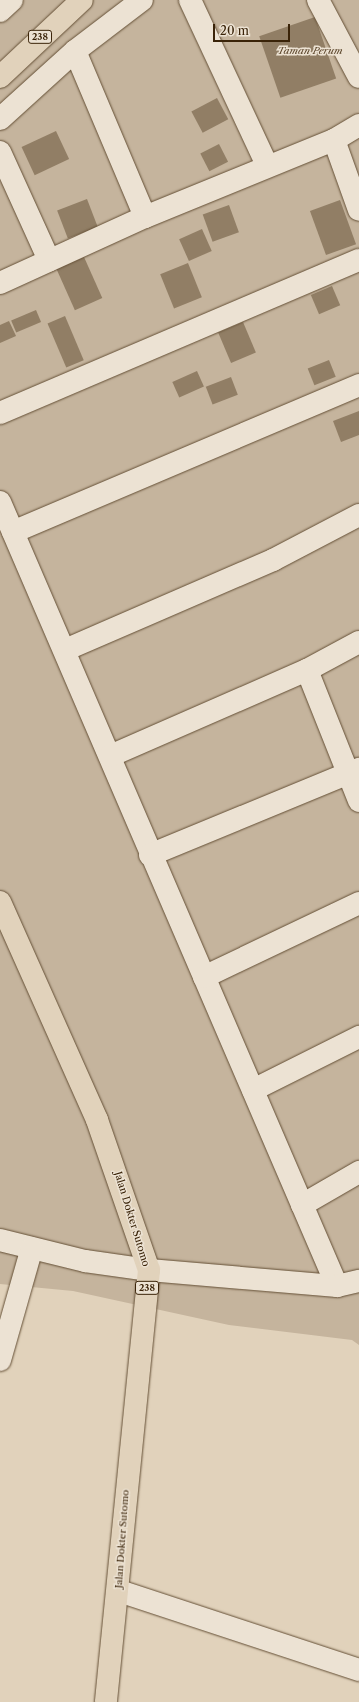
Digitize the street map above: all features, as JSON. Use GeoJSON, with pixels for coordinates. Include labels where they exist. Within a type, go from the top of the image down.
{"type":"FeatureCollection","features":[{"type":"Feature","properties":{"kind":"main road","name":"238"},"geometry":{"type":"LineString","coordinates":[[1,73],[82,0]]}},
{"type":"Feature","properties":{"kind":"main road","name":"Jalan Dokter Sutomo"},"geometry":{"type":"LineString","coordinates":[[0,902],[100,1127],[149,1270],[134,1397],[118,1591],[106,1702]]}},
{"type":"Feature","properties":{"kind":"street"},"geometry":{"type":"LineString","coordinates":[[0,11],[12,0]]}},
{"type":"Feature","properties":{"kind":"street"},"geometry":{"type":"LineString","coordinates":[[0,119],[75,51],[142,0]]}},
{"type":"Feature","properties":{"kind":"street"},"geometry":{"type":"LineString","coordinates":[[190,0],[267,165]]}},
{"type":"Feature","properties":{"kind":"street"},"geometry":{"type":"LineString","coordinates":[[318,0],[359,77]]}},
{"type":"Feature","properties":{"kind":"street"},"geometry":{"type":"LineString","coordinates":[[75,51],[145,217]]}},
{"type":"Feature","properties":{"kind":"street"},"geometry":{"type":"LineString","coordinates":[[0,283],[145,217],[267,165],[334,140],[359,125]]}},
{"type":"Feature","properties":{"kind":"street"},"geometry":{"type":"LineString","coordinates":[[334,140],[359,210]]}},
{"type":"Feature","properties":{"kind":"street"},"geometry":{"type":"LineString","coordinates":[[0,152],[49,260]]}},
{"type":"Feature","properties":{"kind":"street"},"geometry":{"type":"LineString","coordinates":[[0,414],[359,260]]}},
{"type":"Feature","properties":{"kind":"street"},"geometry":{"type":"LineString","coordinates":[[13,532],[359,385]]}},
{"type":"Feature","properties":{"kind":"street"},"geometry":{"type":"LineString","coordinates":[[0,502],[65,650],[150,855],[337,1286]]}},
{"type":"Feature","properties":{"kind":"street"},"geometry":{"type":"LineString","coordinates":[[65,650],[273,560],[359,515]]}},
{"type":"Feature","properties":{"kind":"street"},"geometry":{"type":"LineString","coordinates":[[110,756],[307,670],[359,642]]}},
{"type":"Feature","properties":{"kind":"street"},"geometry":{"type":"LineString","coordinates":[[307,670],[355,770],[359,801]]}},
{"type":"Feature","properties":{"kind":"street"},"geometry":{"type":"LineString","coordinates":[[150,855],[355,770]]}},
{"type":"Feature","properties":{"kind":"street"},"geometry":{"type":"LineString","coordinates":[[204,977],[359,903]]}},
{"type":"Feature","properties":{"kind":"street"},"geometry":{"type":"LineString","coordinates":[[253,1090],[359,1037]]}},
{"type":"Feature","properties":{"kind":"street"},"geometry":{"type":"LineString","coordinates":[[302,1205],[359,1172]]}},
{"type":"Feature","properties":{"kind":"street"},"geometry":{"type":"LineString","coordinates":[[0,1240],[85,1261],[149,1270],[337,1286],[359,1282]]}},
{"type":"Feature","properties":{"kind":"street"},"geometry":{"type":"LineString","coordinates":[[0,1360],[32,1248]]}},
{"type":"Feature","properties":{"kind":"street"},"geometry":{"type":"LineString","coordinates":[[118,1591],[359,1670]]}},
{"type":"Feature","properties":{"kind":"green space","name":"Taman Perum"},"geometry":{"type":"Polygon","coordinates":[[[0,0],[359,0],[359,1345],[352,1340],[229,1325],[73,1291],[0,1284],[0,0]]]}},
{"type":"Feature","properties":{"kind":"building"},"geometry":{"type":"Polygon","coordinates":[[[315,17],[336,78],[280,98],[259,36],[315,17]]]}},
{"type":"Feature","properties":{"kind":"building"},"geometry":{"type":"Polygon","coordinates":[[[217,98],[228,119],[203,133],[191,112],[217,98]]]}},
{"type":"Feature","properties":{"kind":"building"},"geometry":{"type":"Polygon","coordinates":[[[56,131],[69,159],[35,175],[22,147],[56,131]]]}},
{"type":"Feature","properties":{"kind":"building"},"geometry":{"type":"Polygon","coordinates":[[[219,144],[228,162],[209,171],[200,154],[219,144]]]}},
{"type":"Feature","properties":{"kind":"building"},"geometry":{"type":"Polygon","coordinates":[[[87,199],[98,227],[68,238],[57,210],[87,199]]]}},
{"type":"Feature","properties":{"kind":"building"},"geometry":{"type":"Polygon","coordinates":[[[340,200],[356,244],[326,255],[310,211],[340,200]]]}},
{"type":"Feature","properties":{"kind":"building"},"geometry":{"type":"Polygon","coordinates":[[[229,205],[239,232],[213,242],[203,215],[229,205]]]}},
{"type":"Feature","properties":{"kind":"building"},"geometry":{"type":"Polygon","coordinates":[[[202,229],[212,251],[189,261],[179,239],[202,229]]]}},
{"type":"Feature","properties":{"kind":"building"},"geometry":{"type":"Polygon","coordinates":[[[84,257],[102,298],[75,310],[57,269],[84,257]]]}},
{"type":"Feature","properties":{"kind":"building"},"geometry":{"type":"Polygon","coordinates":[[[188,263],[202,297],[174,309],[160,274],[188,263]]]}},
{"type":"Feature","properties":{"kind":"building"},"geometry":{"type":"Polygon","coordinates":[[[332,286],[340,305],[319,314],[311,295],[332,286]]]}},
{"type":"Feature","properties":{"kind":"building"},"geometry":{"type":"Polygon","coordinates":[[[36,310],[41,322],[16,333],[11,321],[36,310]]]}},
{"type":"Feature","properties":{"kind":"building"},"geometry":{"type":"Polygon","coordinates":[[[65,316],[84,360],[66,368],[48,323],[65,316]]]}},
{"type":"Feature","properties":{"kind":"building"},"geometry":{"type":"Polygon","coordinates":[[[9,321],[16,336],[0,343],[0,325],[9,321]]]}},
{"type":"Feature","properties":{"kind":"building"},"geometry":{"type":"Polygon","coordinates":[[[243,322],[256,352],[231,363],[218,333],[243,322]]]}},
{"type":"Feature","properties":{"kind":"building"},"geometry":{"type":"Polygon","coordinates":[[[329,360],[336,377],[314,385],[308,369],[329,360]]]}},
{"type":"Feature","properties":{"kind":"building"},"geometry":{"type":"Polygon","coordinates":[[[197,371],[204,387],[179,398],[172,382],[197,371]]]}},
{"type":"Feature","properties":{"kind":"building"},"geometry":{"type":"Polygon","coordinates":[[[231,377],[238,395],[213,404],[206,387],[231,377]]]}},
{"type":"Feature","properties":{"kind":"building"},"geometry":{"type":"Polygon","coordinates":[[[359,411],[359,435],[341,442],[333,421],[359,411]]]}}]}
